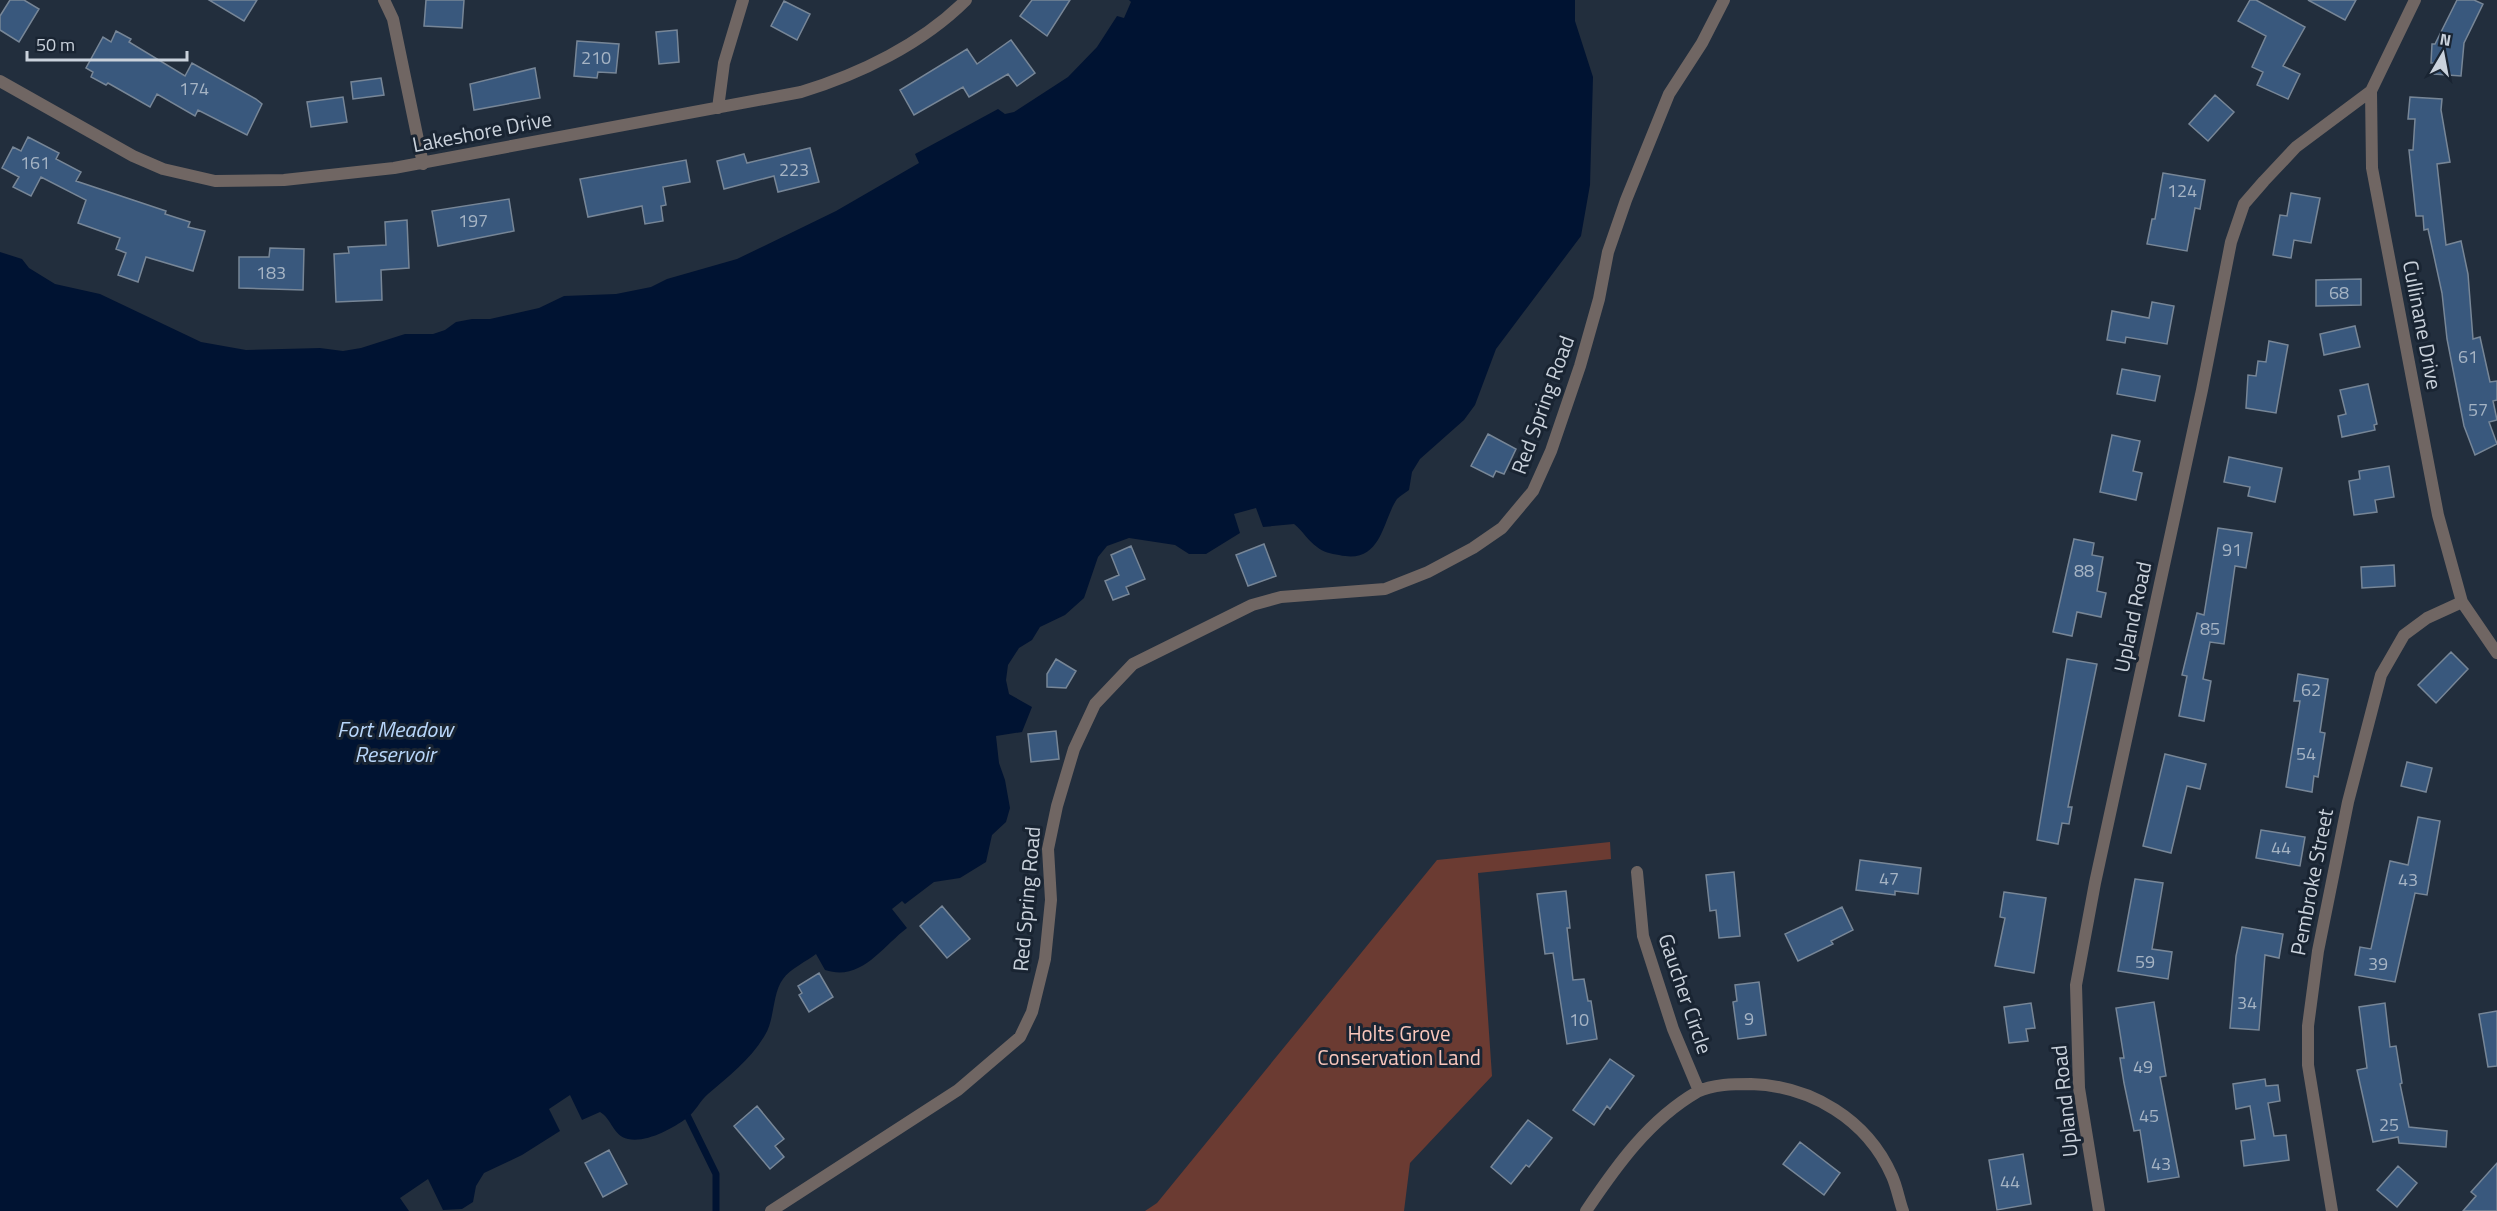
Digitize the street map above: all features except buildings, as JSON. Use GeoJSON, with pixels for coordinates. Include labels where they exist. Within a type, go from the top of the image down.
{"type":"FeatureCollection","features":[{"type":"Feature","properties":{"kind":"street"},"geometry":{"type":"LineString","coordinates":[[384,0],[393,19],[423,164]]}},
{"type":"Feature","properties":{"kind":"street"},"geometry":{"type":"LineString","coordinates":[[718,108],[724,63],[743,0]]}},
{"type":"Feature","properties":{"kind":"street","name":"Lakeshore Drive"},"geometry":{"type":"LineString","coordinates":[[0,81],[133,156],[190,177],[215,181],[284,180],[423,164],[801,92],[833,81],[900,49],[948,17],[966,0]]}},
{"type":"Feature","properties":{"kind":"street","name":"Red Spring Road"},"geometry":{"type":"LineString","coordinates":[[771,1211],[958,1090],[1020,1037],[1032,1012],[1045,959],[1051,900],[1048,849],[1057,806],[1074,749],[1095,704],[1133,664],[1252,605],[1281,597],[1385,589],[1428,572],[1473,548],[1502,528],[1533,491],[1551,451],[1580,366],[1599,299],[1608,252],[1626,200],[1670,94],[1702,43],[1724,0]]}},
{"type":"Feature","properties":{"kind":"street","name":"Cullinane Drive"},"geometry":{"type":"LineString","coordinates":[[2415,0],[2371,91],[2372,168],[2438,515],[2462,602],[2497,653]]}},
{"type":"Feature","properties":{"kind":"street","name":"Upland Road"},"geometry":{"type":"LineString","coordinates":[[2099,1211],[2079,1089],[2076,985],[2097,872],[2200,401],[2231,242],[2244,204],[2264,181],[2296,147],[2371,91]]}},
{"type":"Feature","properties":{"kind":"street","name":"Pembroke Street"},"geometry":{"type":"LineString","coordinates":[[2332,1211],[2308,1065],[2308,1026],[2318,951],[2348,802],[2381,675],[2404,635],[2427,618],[2462,602]]}},
{"type":"Feature","properties":{"kind":"street","name":"Gaucher Circle"},"geometry":{"type":"LineString","coordinates":[[1637,872],[1643,936],[1673,1029],[1699,1091]]}},
{"type":"Feature","properties":{"kind":"street"},"geometry":{"type":"LineString","coordinates":[[1586,1211],[1628,1153],[1660,1117],[1699,1091],[1732,1084],[1762,1085],[1800,1092],[1826,1103],[1852,1121],[1877,1150],[1892,1176],[1903,1211]]}},
{"type":"Feature","properties":{"kind":"green space","name":"Holts Grove Conservation Land"},"geometry":{"type":"Polygon","coordinates":[[[1610,842],[1611,859],[1478,873],[1492,1076],[1410,1163],[1404,1211],[1145,1211],[1157,1203],[1437,860],[1610,842]]]}},
{"type":"Feature","properties":{"kind":"water","name":"Fort Meadow Reservoir"},"geometry":{"type":"Polygon","coordinates":[[[1129,0],[1575,0],[1575,21],[1593,77],[1590,185],[1581,236],[1496,349],[1475,405],[1464,420],[1420,459],[1412,472],[1409,490],[1397,499],[1379,539],[1372,547],[1364,554],[1353,556],[1327,552],[1314,545],[1294,524],[1263,527],[1256,508],[1234,514],[1240,533],[1206,554],[1189,554],[1175,545],[1129,538],[1107,546],[1098,557],[1084,598],[1065,615],[1040,627],[1032,640],[1019,648],[1008,665],[1006,680],[1009,694],[1032,707],[1022,732],[996,736],[999,763],[1010,808],[1006,822],[992,835],[986,862],[960,878],[934,882],[905,904],[902,901],[892,909],[907,928],[880,953],[860,967],[838,972],[825,970],[816,954],[790,972],[779,985],[768,1029],[753,1052],[705,1097],[690,1116],[666,1131],[643,1139],[628,1139],[619,1134],[600,1112],[582,1120],[570,1095],[549,1109],[560,1131],[522,1155],[484,1173],[476,1186],[473,1202],[462,1209],[443,1210],[428,1179],[400,1198],[409,1211],[0,1211],[0,252],[22,259],[29,268],[55,284],[100,294],[201,342],[246,350],[320,348],[343,351],[361,348],[405,334],[433,334],[445,330],[456,322],[490,319],[539,308],[564,296],[616,294],[651,287],[667,279],[737,259],[836,211],[919,163],[915,154],[998,109],[1005,114],[1014,112],[1068,77],[1097,47],[1117,16],[1124,18],[1131,2],[1129,0]]]}},
{"type":"Feature","properties":{"kind":"waterway"},"geometry":{"type":"LineString","coordinates":[[688,1117],[716,1174],[716,1211]]}}]}
